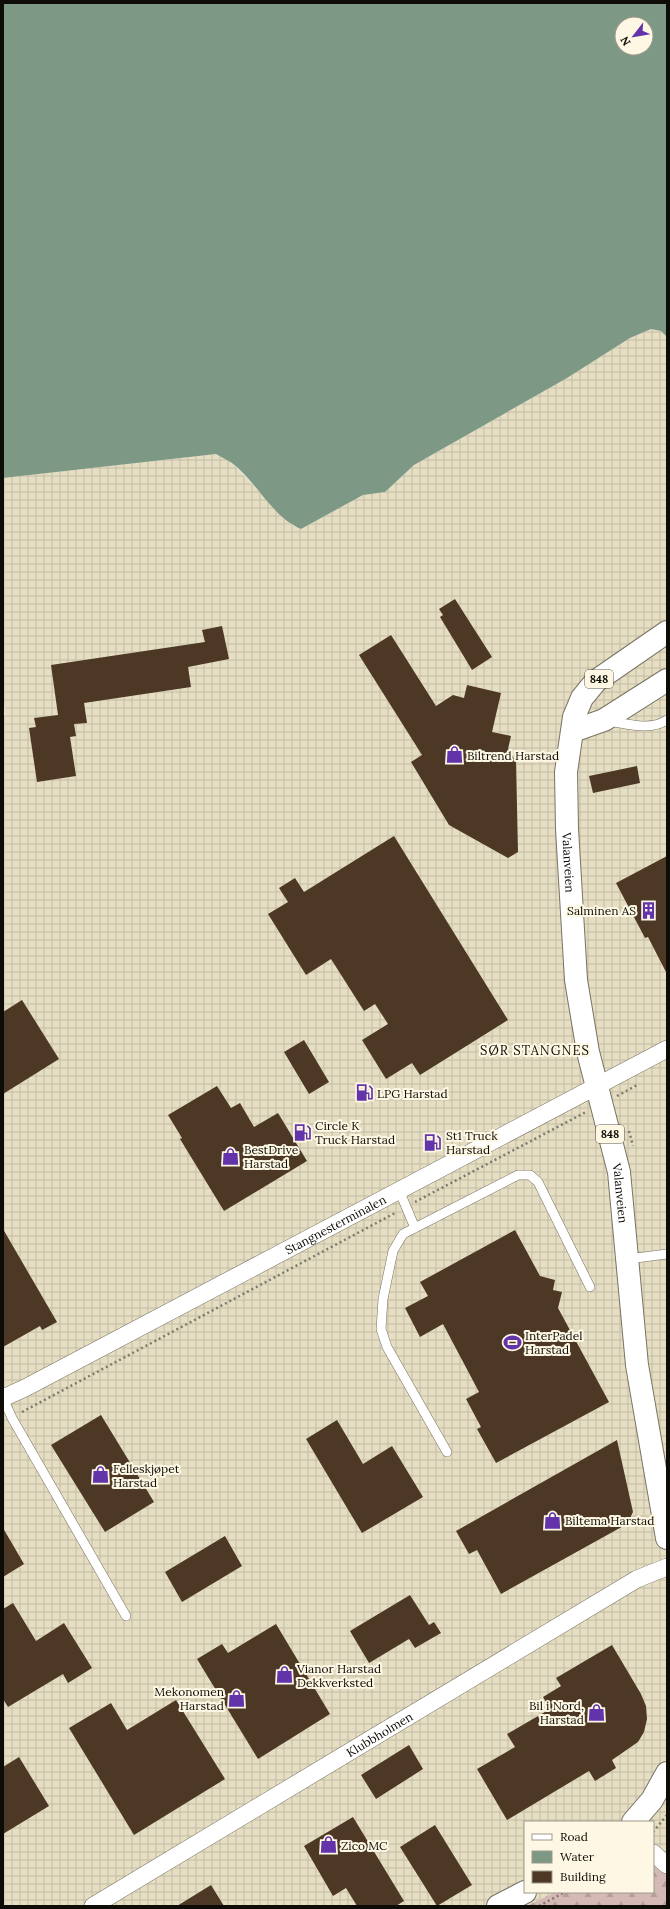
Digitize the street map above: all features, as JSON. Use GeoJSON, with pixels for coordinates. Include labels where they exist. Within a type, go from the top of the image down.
{"type":"FeatureCollection","features":[{"type":"Feature","properties":{"kind":"main road","name":"848"},"geometry":{"type":"LineString","coordinates":[[573,731],[574,717],[582,698],[596,681],[667,632]]}},
{"type":"Feature","properties":{"kind":"main road"},"geometry":{"type":"LineString","coordinates":[[573,731],[604,720],[667,680]]}},
{"type":"Feature","properties":{"kind":"main road","name":"Valanveien"},"geometry":{"type":"LineString","coordinates":[[573,731],[566,772],[572,941],[581,1014],[588,1052],[619,1172],[637,1365],[644,1416],[661,1471],[667,1538]]}},
{"type":"Feature","properties":{"kind":"main road"},"geometry":{"type":"LineString","coordinates":[[634,1821],[652,1800],[667,1773]]}},
{"type":"Feature","properties":{"kind":"main road"},"geometry":{"type":"LineString","coordinates":[[498,1906],[524,1893]]}},
{"type":"Feature","properties":{"kind":"street","name":"Stangnesterminalen"},"geometry":{"type":"LineString","coordinates":[[3,1398],[25,1388],[514,1128],[599,1095],[667,1049]]}},
{"type":"Feature","properties":{"kind":"street","name":"Klubbholmen"},"geometry":{"type":"LineString","coordinates":[[93,1906],[637,1579],[667,1567]]}},
{"type":"Feature","properties":{"kind":"lane"},"geometry":{"type":"LineString","coordinates":[[604,720],[647,726],[661,724],[667,720]]}},
{"type":"Feature","properties":{"kind":"lane"},"geometry":{"type":"LineString","coordinates":[[447,1452],[387,1347],[381,1329],[383,1298],[393,1251],[403,1234],[518,1176],[530,1175],[538,1182],[590,1287]]}},
{"type":"Feature","properties":{"kind":"lane"},"geometry":{"type":"LineString","coordinates":[[399,1190],[415,1228]]}},
{"type":"Feature","properties":{"kind":"lane"},"geometry":{"type":"LineString","coordinates":[[628,1259],[667,1254]]}},
{"type":"Feature","properties":{"kind":"lane"},"geometry":{"type":"LineString","coordinates":[[3,1398],[12,1418],[126,1616]]}},
{"type":"Feature","properties":{"kind":"path"},"geometry":{"type":"LineString","coordinates":[[12,1418],[406,1207],[599,1095]]}},
{"type":"Feature","properties":{"kind":"path"},"geometry":{"type":"LineString","coordinates":[[654,1831],[667,1815]]}},
{"type":"Feature","properties":{"kind":"path"},"geometry":{"type":"LineString","coordinates":[[538,1906],[563,1893]]}},
{"type":"Feature","properties":{"kind":"shaded area"},"geometry":{"type":"Polygon","coordinates":[[[651,329],[661,331],[667,337],[667,1869],[654,1852],[654,1821],[524,1821],[524,1893],[553,1893],[527,1906],[3,1906],[3,717],[5,715],[3,688],[3,478],[216,454],[232,463],[281,515],[293,526],[301,529],[363,495],[385,492],[414,465],[567,378],[630,338],[651,329]]]}},
{"type":"Feature","properties":{"kind":"green space"},"geometry":{"type":"Polygon","coordinates":[[[654,1852],[667,1869],[667,1906],[527,1906],[553,1893],[654,1893],[654,1852]]]}},
{"type":"Feature","properties":{"kind":"water"},"geometry":{"type":"Polygon","coordinates":[[[3,3],[667,3],[667,337],[661,331],[651,329],[630,338],[567,378],[414,465],[385,492],[363,495],[301,529],[273,508],[241,471],[232,463],[216,454],[3,478],[3,3]]]}},
{"type":"Feature","properties":{"kind":"building"},"geometry":{"type":"Polygon","coordinates":[[[455,599],[492,657],[472,670],[440,617],[443,615],[439,609],[455,599]]]}},
{"type":"Feature","properties":{"kind":"building"},"geometry":{"type":"Polygon","coordinates":[[[222,626],[229,659],[188,667],[191,687],[84,703],[87,723],[74,724],[76,736],[70,737],[76,776],[37,782],[29,728],[36,727],[34,718],[58,715],[51,665],[205,642],[202,630],[222,626]]]}},
{"type":"Feature","properties":{"kind":"building"},"geometry":{"type":"Polygon","coordinates":[[[391,635],[436,706],[453,695],[464,698],[467,685],[501,693],[492,732],[511,736],[508,749],[516,762],[518,852],[508,858],[449,825],[411,762],[422,755],[359,655],[391,635]]]}},
{"type":"Feature","properties":{"kind":"building"},"geometry":{"type":"Polygon","coordinates":[[[637,766],[640,783],[593,793],[589,776],[637,766]]]}},
{"type":"Feature","properties":{"kind":"building"},"geometry":{"type":"Polygon","coordinates":[[[394,836],[508,1020],[420,1075],[412,1063],[386,1079],[362,1040],[388,1024],[375,1004],[364,1011],[331,959],[306,975],[268,914],[288,902],[279,888],[295,878],[304,892],[394,836]]]}},
{"type":"Feature","properties":{"kind":"building","name":"Salminen AS"},"geometry":{"type":"Polygon","coordinates":[[[667,856],[667,974],[648,937],[645,938],[616,883],[667,856]]]}},
{"type":"Feature","properties":{"kind":"building"},"geometry":{"type":"Polygon","coordinates":[[[22,1000],[59,1059],[3,1094],[3,1012],[22,1000]]]}},
{"type":"Feature","properties":{"kind":"building"},"geometry":{"type":"Polygon","coordinates":[[[304,1040],[329,1082],[309,1094],[284,1052],[304,1040]]]}},
{"type":"Feature","properties":{"kind":"building"},"geometry":{"type":"Polygon","coordinates":[[[217,1086],[231,1108],[240,1103],[254,1127],[278,1113],[307,1161],[224,1211],[180,1139],[182,1138],[168,1115],[217,1086]]]}},
{"type":"Feature","properties":{"kind":"building"},"geometry":{"type":"Polygon","coordinates":[[[3,1229],[57,1322],[42,1330],[40,1326],[3,1347],[3,1229]]]}},
{"type":"Feature","properties":{"kind":"building"},"geometry":{"type":"Polygon","coordinates":[[[515,1230],[540,1276],[555,1280],[553,1290],[562,1292],[558,1308],[609,1402],[496,1463],[477,1429],[481,1427],[466,1399],[479,1392],[443,1324],[420,1337],[405,1308],[428,1296],[420,1282],[515,1230]]]}},
{"type":"Feature","properties":{"kind":"building"},"geometry":{"type":"Polygon","coordinates":[[[101,1415],[154,1502],[105,1532],[51,1445],[101,1415]]]}},
{"type":"Feature","properties":{"kind":"building"},"geometry":{"type":"Polygon","coordinates":[[[337,1420],[363,1464],[392,1446],[423,1497],[362,1533],[306,1439],[337,1420]]]}},
{"type":"Feature","properties":{"kind":"building"},"geometry":{"type":"Polygon","coordinates":[[[617,1440],[633,1512],[627,1524],[501,1594],[477,1550],[469,1554],[456,1531],[617,1440]]]}},
{"type":"Feature","properties":{"kind":"building"},"geometry":{"type":"Polygon","coordinates":[[[3,1528],[24,1564],[3,1577],[3,1528]]]}},
{"type":"Feature","properties":{"kind":"building"},"geometry":{"type":"Polygon","coordinates":[[[225,1536],[242,1566],[182,1602],[165,1572],[225,1536]]]}},
{"type":"Feature","properties":{"kind":"building"},"geometry":{"type":"Polygon","coordinates":[[[410,1595],[429,1625],[434,1622],[441,1633],[415,1648],[409,1639],[369,1663],[350,1631],[410,1595]]]}},
{"type":"Feature","properties":{"kind":"building"},"geometry":{"type":"Polygon","coordinates":[[[13,1603],[36,1641],[64,1623],[92,1668],[68,1683],[63,1674],[8,1707],[3,1699],[3,1609],[13,1603]]]}},
{"type":"Feature","properties":{"kind":"building"},"geometry":{"type":"Polygon","coordinates":[[[276,1624],[330,1714],[258,1759],[197,1659],[222,1644],[228,1653],[276,1624]]]}},
{"type":"Feature","properties":{"kind":"building"},"geometry":{"type":"Polygon","coordinates":[[[612,1645],[641,1694],[646,1706],[647,1719],[644,1732],[638,1742],[612,1760],[616,1768],[595,1781],[589,1771],[507,1820],[477,1769],[515,1747],[507,1734],[550,1709],[543,1697],[561,1686],[556,1678],[612,1645]]]}},
{"type":"Feature","properties":{"kind":"building"},"geometry":{"type":"Polygon","coordinates":[[[176,1700],[225,1779],[134,1835],[69,1728],[111,1703],[127,1730],[176,1700]]]}},
{"type":"Feature","properties":{"kind":"building"},"geometry":{"type":"Polygon","coordinates":[[[409,1745],[423,1769],[376,1799],[361,1775],[409,1745]]]}},
{"type":"Feature","properties":{"kind":"building"},"geometry":{"type":"Polygon","coordinates":[[[19,1757],[49,1806],[3,1834],[3,1767],[19,1757]]]}},
{"type":"Feature","properties":{"kind":"building"},"geometry":{"type":"Polygon","coordinates":[[[353,1817],[404,1901],[396,1906],[357,1906],[346,1888],[333,1896],[304,1846],[353,1817]]]}},
{"type":"Feature","properties":{"kind":"building"},"geometry":{"type":"Polygon","coordinates":[[[435,1825],[472,1885],[437,1906],[400,1847],[435,1825]]]}},
{"type":"Feature","properties":{"kind":"building"},"geometry":{"type":"Polygon","coordinates":[[[211,1885],[224,1906],[177,1906],[211,1885]]]}},
{"type":"Feature","properties":{"kind":"place","name":"Biltrend Harstad"},"geometry":{"type":"Point","coordinates":[454,755]}},
{"type":"Feature","properties":{"kind":"place","name":"Salminen AS"},"geometry":{"type":"Point","coordinates":[649,910]}},
{"type":"Feature","properties":{"kind":"place","name":"LPG Harstad"},"geometry":{"type":"Point","coordinates":[364,1093]}},
{"type":"Feature","properties":{"kind":"place","name":"Circle K Truck Harstad"},"geometry":{"type":"Point","coordinates":[302,1132]}},
{"type":"Feature","properties":{"kind":"place","name":"St1 Truck Harstad"},"geometry":{"type":"Point","coordinates":[433,1142]}},
{"type":"Feature","properties":{"kind":"place","name":"BestDrive Harstad"},"geometry":{"type":"Point","coordinates":[231,1156]}},
{"type":"Feature","properties":{"kind":"place","name":"InterPadel Harstad"},"geometry":{"type":"Point","coordinates":[512,1342]}},
{"type":"Feature","properties":{"kind":"place","name":"Felleskjøpet Harstad"},"geometry":{"type":"Point","coordinates":[100,1475]}},
{"type":"Feature","properties":{"kind":"place","name":"Biltema Harstad"},"geometry":{"type":"Point","coordinates":[552,1520]}},
{"type":"Feature","properties":{"kind":"place","name":"Vianor Harstad Dekkverksted"},"geometry":{"type":"Point","coordinates":[284,1675]}},
{"type":"Feature","properties":{"kind":"place","name":"Mekonomen Harstad"},"geometry":{"type":"Point","coordinates":[237,1698]}},
{"type":"Feature","properties":{"kind":"place","name":"Bil i Nord, Harstad"},"geometry":{"type":"Point","coordinates":[597,1712]}},
{"type":"Feature","properties":{"kind":"place","name":"Zico MC"},"geometry":{"type":"Point","coordinates":[328,1845]}},
{"type":"Feature","properties":{"kind":"district","name":"SØR STANGNES"},"geometry":{"type":"Point","coordinates":[535,1050]}}]}
